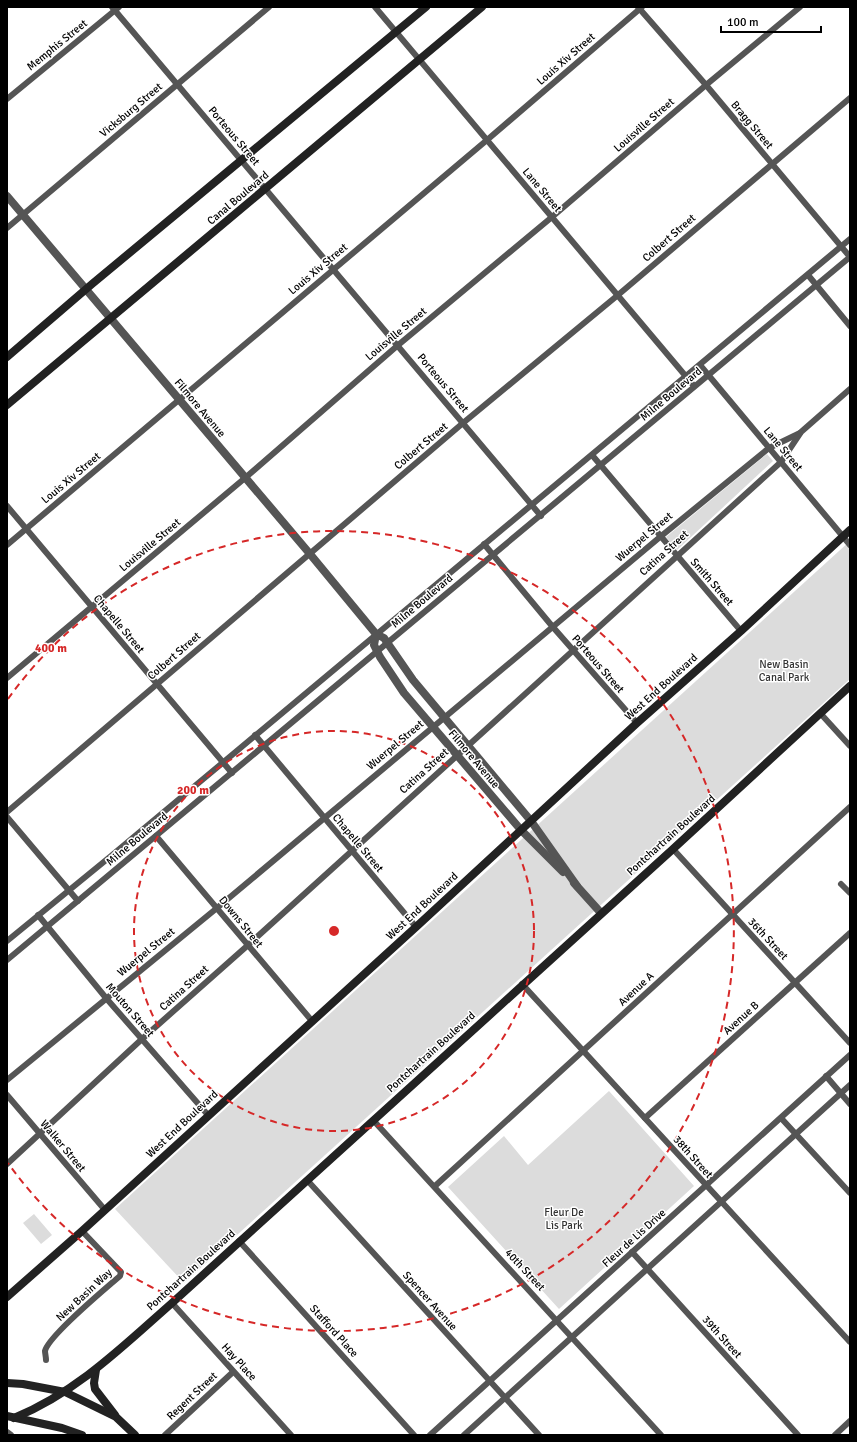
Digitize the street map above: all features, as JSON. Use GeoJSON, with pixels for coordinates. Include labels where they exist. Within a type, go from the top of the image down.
{"type":"FeatureCollection","features":[{"type":"Feature","properties":{"kind":"main road"},"geometry":{"type":"LineString","coordinates":[[7,357],[426,7]]}},
{"type":"Feature","properties":{"kind":"main road","name":"Canal Boulevard"},"geometry":{"type":"LineString","coordinates":[[7,405],[482,7]]}},
{"type":"Feature","properties":{"kind":"main road","name":"West End Boulevard"},"geometry":{"type":"LineString","coordinates":[[7,1297],[82,1231],[850,530]]}},
{"type":"Feature","properties":{"kind":"main road","name":"Pontchartrain Boulevard"},"geometry":{"type":"LineString","coordinates":[[11,1417],[27,1412],[65,1392],[96,1370],[172,1303],[522,984],[673,849],[850,686]]}},
{"type":"Feature","properties":{"kind":"main road"},"geometry":{"type":"LineString","coordinates":[[96,1370],[94,1383],[95,1389],[116,1417],[135,1435]]}},
{"type":"Feature","properties":{"kind":"main road"},"geometry":{"type":"LineString","coordinates":[[7,1383],[23,1384],[65,1392],[116,1417]]}},
{"type":"Feature","properties":{"kind":"main road"},"geometry":{"type":"LineString","coordinates":[[11,1417],[62,1428],[82,1435]]}},
{"type":"Feature","properties":{"kind":"street","name":"Vicksburg Street"},"geometry":{"type":"LineString","coordinates":[[7,228],[269,7]]}},
{"type":"Feature","properties":{"kind":"street","name":"Lane Street"},"geometry":{"type":"LineString","coordinates":[[375,7],[694,386]]}},
{"type":"Feature","properties":{"kind":"street","name":"Louisville Street"},"geometry":{"type":"LineString","coordinates":[[7,678],[800,7]]}},
{"type":"Feature","properties":{"kind":"street","name":"Porteous Street"},"geometry":{"type":"LineString","coordinates":[[116,8],[177,84],[541,516]]}},
{"type":"Feature","properties":{"kind":"street","name":"Memphis Street"},"geometry":{"type":"LineString","coordinates":[[7,99],[116,8]]}},
{"type":"Feature","properties":{"kind":"street","name":"Bragg Street"},"geometry":{"type":"LineString","coordinates":[[640,8],[850,257]]}},
{"type":"Feature","properties":{"kind":"street","name":"Louis Xiv Street"},"geometry":{"type":"LineString","coordinates":[[7,545],[178,399],[487,140],[640,8]]}},
{"type":"Feature","properties":{"kind":"street","name":"Colbert Street"},"geometry":{"type":"LineString","coordinates":[[7,812],[463,423],[618,295],[850,98]]}},
{"type":"Feature","properties":{"kind":"street","name":"Filmore Avenue"},"geometry":{"type":"LineString","coordinates":[[7,196],[376,634],[384,638],[413,680],[531,821],[577,886]]}},
{"type":"Feature","properties":{"kind":"street","name":"Milne Boulevard"},"geometry":{"type":"LineString","coordinates":[[7,941],[850,240]]}},
{"type":"Feature","properties":{"kind":"street","name":"Milne Boulevard"},"geometry":{"type":"LineString","coordinates":[[7,960],[850,257]]}},
{"type":"Feature","properties":{"kind":"street"},"geometry":{"type":"LineString","coordinates":[[808,275],[850,326]]}},
{"type":"Feature","properties":{"kind":"street","name":"Lane Street"},"geometry":{"type":"LineString","coordinates":[[700,365],[850,545]]}},
{"type":"Feature","properties":{"kind":"street","name":"Catina Street"},"geometry":{"type":"LineString","coordinates":[[7,1164],[142,1039],[247,946],[781,462],[801,432],[850,389]]}},
{"type":"Feature","properties":{"kind":"street","name":"Wuerpel Street"},"geometry":{"type":"LineString","coordinates":[[7,1080],[216,908],[552,626],[769,448],[801,432]]}},
{"type":"Feature","properties":{"kind":"street","name":"Smith Street"},"geometry":{"type":"LineString","coordinates":[[592,455],[741,631]]}},
{"type":"Feature","properties":{"kind":"street","name":"Chapelle Street"},"geometry":{"type":"LineString","coordinates":[[7,506],[232,773]]}},
{"type":"Feature","properties":{"kind":"street","name":"Porteous Street"},"geometry":{"type":"LineString","coordinates":[[484,544],[492,556],[637,723]]}},
{"type":"Feature","properties":{"kind":"street"},"geometry":{"type":"LineString","coordinates":[[376,634],[374,645],[377,652]]}},
{"type":"Feature","properties":{"kind":"street","name":"Filmore Avenue"},"geometry":{"type":"LineString","coordinates":[[377,652],[402,690],[456,756],[520,830],[577,886],[601,913]]}},
{"type":"Feature","properties":{"kind":"street"},"geometry":{"type":"LineString","coordinates":[[820,713],[850,746]]}},
{"type":"Feature","properties":{"kind":"street","name":"Chapelle Street"},"geometry":{"type":"LineString","coordinates":[[255,735],[323,818],[416,927]]}},
{"type":"Feature","properties":{"kind":"street","name":"Avenue A"},"geometry":{"type":"LineString","coordinates":[[435,1186],[850,807]]}},
{"type":"Feature","properties":{"kind":"street"},"geometry":{"type":"LineString","coordinates":[[7,817],[78,901]]}},
{"type":"Feature","properties":{"kind":"street","name":"Downs Street"},"geometry":{"type":"LineString","coordinates":[[156,836],[247,946],[312,1021]]}},
{"type":"Feature","properties":{"kind":"street","name":"36th Street"},"geometry":{"type":"LineString","coordinates":[[673,849],[850,1043]]}},
{"type":"Feature","properties":{"kind":"street"},"geometry":{"type":"LineString","coordinates":[[842,884],[850,894]]}},
{"type":"Feature","properties":{"kind":"street","name":"Mouton Street"},"geometry":{"type":"LineString","coordinates":[[38,915],[106,998],[208,1115]]}},
{"type":"Feature","properties":{"kind":"street","name":"Avenue B"},"geometry":{"type":"LineString","coordinates":[[645,1118],[850,933]]}},
{"type":"Feature","properties":{"kind":"street","name":"38th Street"},"geometry":{"type":"LineString","coordinates":[[522,984],[850,1342]]}},
{"type":"Feature","properties":{"kind":"street","name":"Fleur de Lis Drive"},"geometry":{"type":"LineString","coordinates":[[430,1435],[850,1055]]}},
{"type":"Feature","properties":{"kind":"street"},"geometry":{"type":"LineString","coordinates":[[826,1076],[850,1104]]}},
{"type":"Feature","properties":{"kind":"street"},"geometry":{"type":"LineString","coordinates":[[464,1435],[504,1397],[850,1085]]}},
{"type":"Feature","properties":{"kind":"street","name":"Walker Street"},"geometry":{"type":"LineString","coordinates":[[7,1096],[105,1210]]}},
{"type":"Feature","properties":{"kind":"street"},"geometry":{"type":"LineString","coordinates":[[781,1118],[850,1193]]}},
{"type":"Feature","properties":{"kind":"street","name":"40th Street"},"geometry":{"type":"LineString","coordinates":[[373,1120],[662,1435]]}},
{"type":"Feature","properties":{"kind":"street","name":"Spencer Avenue"},"geometry":{"type":"LineString","coordinates":[[307,1180],[538,1435]]}},
{"type":"Feature","properties":{"kind":"street","name":"New Basin Way"},"geometry":{"type":"LineString","coordinates":[[46,1360],[45,1351],[55,1336],[120,1276],[121,1272],[82,1231]]}},
{"type":"Feature","properties":{"kind":"street","name":"Stafford Place"},"geometry":{"type":"LineString","coordinates":[[239,1241],[414,1435]]}},
{"type":"Feature","properties":{"kind":"street","name":"39th Street"},"geometry":{"type":"LineString","coordinates":[[632,1252],[798,1435]]}},
{"type":"Feature","properties":{"kind":"street","name":"Hay Place"},"geometry":{"type":"LineString","coordinates":[[172,1303],[291,1435]]}},
{"type":"Feature","properties":{"kind":"street","name":"Regent Street"},"geometry":{"type":"LineString","coordinates":[[165,1435],[234,1372]]}},
{"type":"Feature","properties":{"kind":"street"},"geometry":{"type":"LineString","coordinates":[[835,1435],[850,1421]]}},
{"type":"Feature","properties":{"kind":"street"},"geometry":{"type":"LineString","coordinates":[[7,1432],[11,1435]]}},
{"type":"Feature","properties":{"kind":"green space"},"geometry":{"type":"Polygon","coordinates":[[[767,454],[773,461],[677,550],[666,537],[767,454]]]}},
{"type":"Feature","properties":{"kind":"green space","name":"New Basin Canal Park"},"geometry":{"type":"Polygon","coordinates":[[[850,541],[850,679],[184,1283],[115,1209],[850,541]]]}},
{"type":"Feature","properties":{"kind":"green space","name":"Fleur De Lis Park"},"geometry":{"type":"Polygon","coordinates":[[[609,1091],[694,1186],[559,1309],[448,1187],[504,1136],[528,1165],[609,1091]]]}},
{"type":"Feature","properties":{"kind":"green space"},"geometry":{"type":"Polygon","coordinates":[[[34,1214],[52,1235],[41,1244],[23,1223],[34,1214]]]}}]}
